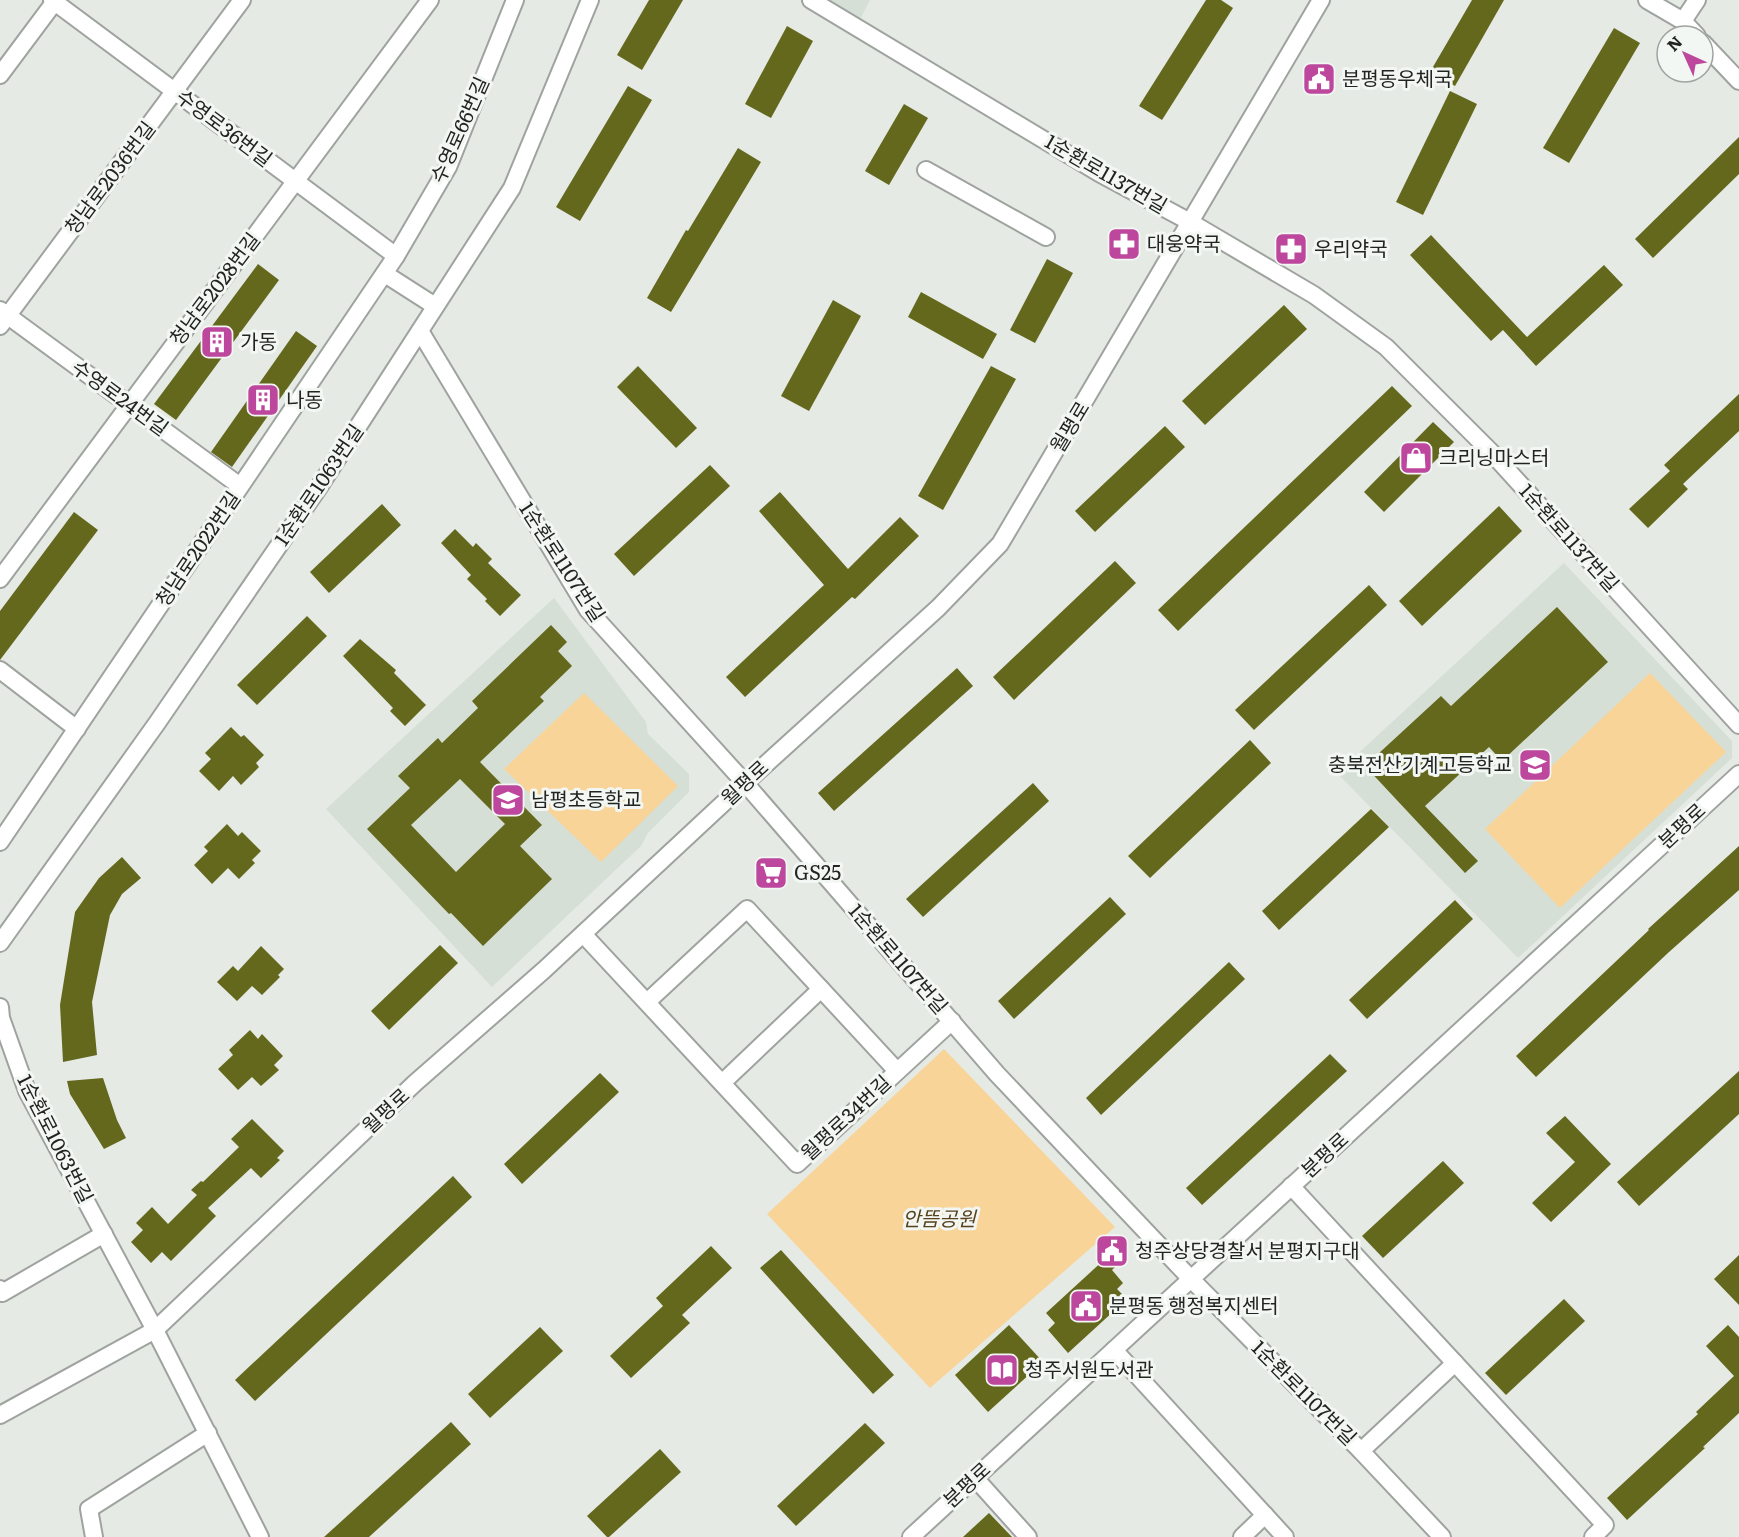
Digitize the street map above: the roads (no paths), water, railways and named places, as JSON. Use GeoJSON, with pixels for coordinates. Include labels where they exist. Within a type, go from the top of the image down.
{"type":"FeatureCollection","features":[{"type":"Feature","properties":{"kind":"street","name":"청남로2036번길"},"geometry":{"type":"LineString","coordinates":[[3,317],[242,0]]}},
{"type":"Feature","properties":{"kind":"street","name":"청남로2028번길"},"geometry":{"type":"LineString","coordinates":[[0,579],[430,0]]}},
{"type":"Feature","properties":{"kind":"street","name":"수영로66번길"},"geometry":{"type":"LineString","coordinates":[[396,256],[448,167],[515,0]]}},
{"type":"Feature","properties":{"kind":"street","name":"1순환로1063번길"},"geometry":{"type":"LineString","coordinates":[[0,943],[164,713],[319,487],[512,188],[590,0]]}},
{"type":"Feature","properties":{"kind":"street","name":"1순환로1137번길"},"geometry":{"type":"LineString","coordinates":[[811,0],[1099,173],[1190,222],[1314,295],[1386,347],[1490,451],[1739,725]]}},
{"type":"Feature","properties":{"kind":"street","name":"월평로"},"geometry":{"type":"LineString","coordinates":[[0,1414],[155,1330],[415,1083],[583,934],[938,608],[1000,544],[1321,0]]}},
{"type":"Feature","properties":{"kind":"street"},"geometry":{"type":"LineString","coordinates":[[1647,0],[1686,24]]}},
{"type":"Feature","properties":{"kind":"street"},"geometry":{"type":"LineString","coordinates":[[1683,21],[1697,0]]}},
{"type":"Feature","properties":{"kind":"street","name":"수영로36번길"},"geometry":{"type":"LineString","coordinates":[[54,1],[396,256]]}},
{"type":"Feature","properties":{"kind":"street"},"geometry":{"type":"LineString","coordinates":[[0,75],[54,1]]}},
{"type":"Feature","properties":{"kind":"street"},"geometry":{"type":"LineString","coordinates":[[1715,56],[1739,81]]}},
{"type":"Feature","properties":{"kind":"street"},"geometry":{"type":"LineString","coordinates":[[926,171],[1046,237]]}},
{"type":"Feature","properties":{"kind":"street","name":"청남로2022번길"},"geometry":{"type":"LineString","coordinates":[[2,834],[77,729],[396,256]]}},
{"type":"Feature","properties":{"kind":"street"},"geometry":{"type":"LineString","coordinates":[[385,274],[435,306]]}},
{"type":"Feature","properties":{"kind":"street","name":"수영로24번길"},"geometry":{"type":"LineString","coordinates":[[3,317],[240,486]]}},
{"type":"Feature","properties":{"kind":"street","name":"1순환로1107번길"},"geometry":{"type":"LineString","coordinates":[[420,331],[588,610],[745,783],[997,1074],[1191,1279],[1361,1451],[1442,1537]]}},
{"type":"Feature","properties":{"kind":"street"},"geometry":{"type":"LineString","coordinates":[[0,670],[77,729]]}},
{"type":"Feature","properties":{"kind":"street","name":"분평로"},"geometry":{"type":"LineString","coordinates":[[911,1537],[1739,774]]}},
{"type":"Feature","properties":{"kind":"street","name":"월평로34번길"},"geometry":{"type":"LineString","coordinates":[[647,1002],[747,909],[897,1071]]}},
{"type":"Feature","properties":{"kind":"street","name":"월평로34번길"},"geometry":{"type":"LineString","coordinates":[[583,934],[797,1164],[952,1021]]}},
{"type":"Feature","properties":{"kind":"street"},"geometry":{"type":"LineString","coordinates":[[722,1083],[821,989]]}},
{"type":"Feature","properties":{"kind":"street","name":"1순환로1063번길"},"geometry":{"type":"LineString","coordinates":[[0,1008],[1,1018],[27,1091],[155,1330],[260,1537]]}},
{"type":"Feature","properties":{"kind":"street"},"geometry":{"type":"LineString","coordinates":[[1291,1186],[1605,1525],[1593,1537]]}},
{"type":"Feature","properties":{"kind":"street"},"geometry":{"type":"LineString","coordinates":[[0,1289],[2,1293],[104,1234]]}},
{"type":"Feature","properties":{"kind":"street"},"geometry":{"type":"LineString","coordinates":[[1114,1350],[1285,1537]]}},
{"type":"Feature","properties":{"kind":"street"},"geometry":{"type":"LineString","coordinates":[[1361,1451],[1455,1363]]}},
{"type":"Feature","properties":{"kind":"street"},"geometry":{"type":"LineString","coordinates":[[94,1537],[89,1509],[208,1433]]}},
{"type":"Feature","properties":{"kind":"street"},"geometry":{"type":"LineString","coordinates":[[975,1478],[1028,1537]]}},
{"type":"Feature","properties":{"kind":"street"},"geometry":{"type":"LineString","coordinates":[[1242,1537],[1265,1515]]}},
{"type":"Feature","properties":{"kind":"place","name":"분평동우체국"},"geometry":{"type":"Point","coordinates":[1319,79]}},
{"type":"Feature","properties":{"kind":"place","name":"대웅약국"},"geometry":{"type":"Point","coordinates":[1124,244]}},
{"type":"Feature","properties":{"kind":"place","name":"우리약국"},"geometry":{"type":"Point","coordinates":[1291,249]}},
{"type":"Feature","properties":{"kind":"place","name":"가동"},"geometry":{"type":"Point","coordinates":[217,342]}},
{"type":"Feature","properties":{"kind":"place","name":"나동"},"geometry":{"type":"Point","coordinates":[263,400]}},
{"type":"Feature","properties":{"kind":"place","name":"크리닝마스터"},"geometry":{"type":"Point","coordinates":[1416,458]}},
{"type":"Feature","properties":{"kind":"place","name":"충북전산기계고등학교"},"geometry":{"type":"Point","coordinates":[1535,765]}},
{"type":"Feature","properties":{"kind":"place","name":"남평초등학교"},"geometry":{"type":"Point","coordinates":[508,800]}},
{"type":"Feature","properties":{"kind":"place","name":"GS25"},"geometry":{"type":"Point","coordinates":[771,873]}},
{"type":"Feature","properties":{"kind":"place","name":"청주상당경찰서 분평지구대"},"geometry":{"type":"Point","coordinates":[1112,1251]}},
{"type":"Feature","properties":{"kind":"place","name":"분평동 행정복지센터"},"geometry":{"type":"Point","coordinates":[1086,1306]}},
{"type":"Feature","properties":{"kind":"place","name":"청주서원도서관"},"geometry":{"type":"Point","coordinates":[1002,1370]}},
{"type":"Feature","properties":{"kind":"park label","name":"안뜸공원"},"geometry":{"type":"Point","coordinates":[939,1219]}}]}
